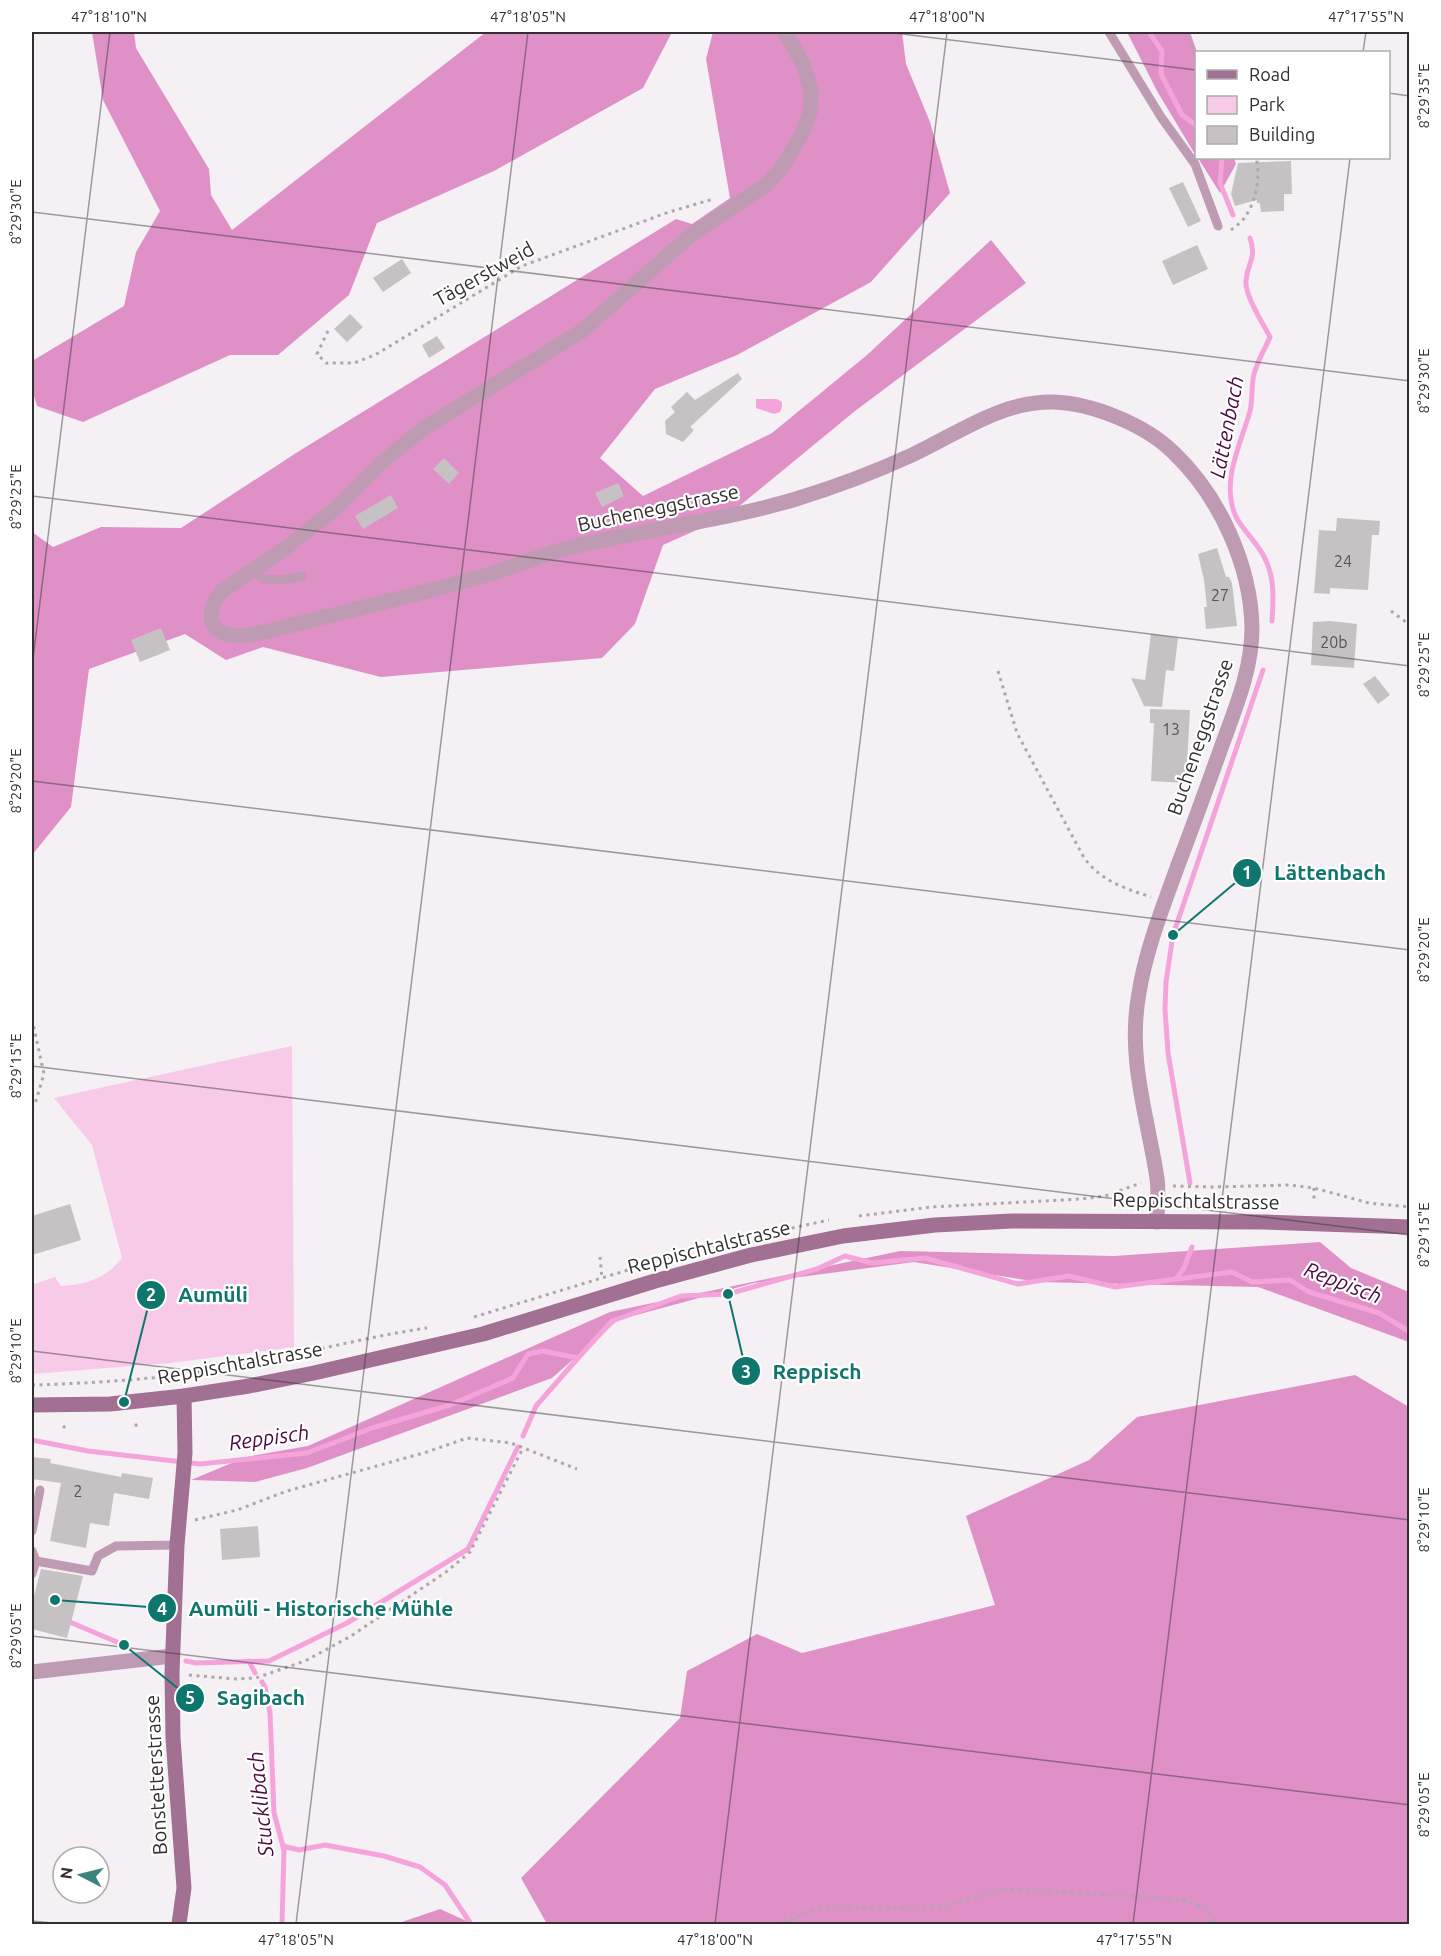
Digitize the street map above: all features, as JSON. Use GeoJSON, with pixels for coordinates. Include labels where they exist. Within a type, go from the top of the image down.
{"type":"FeatureCollection","features":[{"type":"Feature","properties":{"kind":"main road","name":"Reppischtalstrasse"},"geometry":{"type":"LineString","coordinates":[[32,1405],[110,1404],[249,1386],[411,1352],[483,1334],[607,1295],[751,1255],[843,1236],[935,1225],[1012,1221],[1264,1222],[1410,1227]]}},
{"type":"Feature","properties":{"kind":"main road","name":"Bonstetterstrasse"},"geometry":{"type":"LineString","coordinates":[[179,1924],[184,1888],[174,1761],[172,1656],[177,1545],[183,1479],[184,1396]]}},
{"type":"Feature","properties":{"kind":"street","name":"Bucheneggstrasse"},"geometry":{"type":"LineString","coordinates":[[785,32],[803,63],[812,90],[810,112],[802,134],[780,170],[767,184],[692,234],[582,331],[424,428],[382,462],[336,508],[287,547],[222,591],[211,608],[213,623],[218,630],[227,635],[260,633],[482,577],[555,551],[795,499],[878,470],[1004,410],[1027,405],[1054,402],[1084,407],[1114,416],[1145,431],[1171,450],[1195,475],[1219,514],[1242,566],[1251,610],[1250,654],[1241,694],[1164,902],[1144,967],[1136,1016],[1138,1088],[1158,1184],[1157,1222]]}},
{"type":"Feature","properties":{"kind":"street"},"geometry":{"type":"LineString","coordinates":[[32,1672],[172,1656]]}},
{"type":"Feature","properties":{"kind":"lane"},"geometry":{"type":"LineString","coordinates":[[1109,32],[1161,117],[1195,164],[1218,226]]}},
{"type":"Feature","properties":{"kind":"lane"},"geometry":{"type":"LineString","coordinates":[[255,569],[263,579],[281,580],[302,576]]}},
{"type":"Feature","properties":{"kind":"lane"},"geometry":{"type":"LineString","coordinates":[[32,1531],[40,1490]]}},
{"type":"Feature","properties":{"kind":"lane"},"geometry":{"type":"LineString","coordinates":[[36,1561],[92,1571],[98,1556],[117,1546],[177,1545]]}},
{"type":"Feature","properties":{"kind":"lane"},"geometry":{"type":"LineString","coordinates":[[32,1551],[36,1561],[32,1574]]}},
{"type":"Feature","properties":{"kind":"path"},"geometry":{"type":"LineString","coordinates":[[1186,32],[1195,53]]}},
{"type":"Feature","properties":{"kind":"path"},"geometry":{"type":"LineString","coordinates":[[1230,232],[1246,216],[1256,192],[1258,166],[1256,159]]}},
{"type":"Feature","properties":{"kind":"path","name":"Tägerstweid"},"geometry":{"type":"LineString","coordinates":[[328,331],[316,354],[326,363],[354,363],[375,355],[522,266],[669,212],[723,196]]}},
{"type":"Feature","properties":{"kind":"path"},"geometry":{"type":"LineString","coordinates":[[1391,610],[1410,625]]}},
{"type":"Feature","properties":{"kind":"path"},"geometry":{"type":"LineString","coordinates":[[998,671],[1017,733],[1090,867],[1108,881],[1164,902]]}},
{"type":"Feature","properties":{"kind":"path"},"geometry":{"type":"LineString","coordinates":[[32,1019],[44,1074],[32,1107]]}},
{"type":"Feature","properties":{"kind":"path"},"geometry":{"type":"LineString","coordinates":[[1158,1184],[1212,1187],[1289,1185],[1314,1188],[1369,1203],[1410,1207]]}},
{"type":"Feature","properties":{"kind":"path"},"geometry":{"type":"LineString","coordinates":[[1314,1188],[1314,1202]]}},
{"type":"Feature","properties":{"kind":"path"},"geometry":{"type":"LineString","coordinates":[[600,1257],[607,1295]]}},
{"type":"Feature","properties":{"kind":"path"},"geometry":{"type":"LineString","coordinates":[[179,1523],[237,1510],[287,1491],[427,1452],[467,1437],[511,1443],[577,1469]]}},
{"type":"Feature","properties":{"kind":"path"},"geometry":{"type":"LineString","coordinates":[[172,1673],[236,1679],[256,1678],[305,1661],[351,1636],[446,1572],[470,1552],[523,1448]]}},
{"type":"Feature","properties":{"kind":"path"},"geometry":{"type":"LineString","coordinates":[[776,1924],[814,1910],[837,1907],[880,1909],[938,1907],[1007,1889],[1149,1897],[1188,1902],[1207,1909],[1217,1924]]}},
{"type":"Feature","properties":{"kind":"green space"},"geometry":{"type":"Polygon","coordinates":[[[292,1046],[294,1347],[170,1363],[32,1374],[32,1285],[55,1277],[61,1286],[88,1282],[103,1276],[122,1258],[92,1145],[54,1098],[292,1046]]]}},
{"type":"Feature","properties":{"kind":"shaded area"},"geometry":{"type":"Polygon","coordinates":[[[92,32],[134,32],[136,48],[209,169],[211,195],[232,230],[486,32],[672,32],[643,88],[494,171],[377,223],[349,295],[278,355],[230,355],[83,422],[37,406],[32,389],[32,361],[124,306],[136,252],[160,211],[103,100],[92,32]]]}},
{"type":"Feature","properties":{"kind":"shaded area"},"geometry":{"type":"Polygon","coordinates":[[[713,32],[902,32],[906,64],[930,122],[950,193],[871,282],[737,355],[655,389],[600,458],[643,496],[772,433],[867,355],[991,240],[1026,283],[855,411],[726,517],[663,545],[635,624],[602,658],[381,677],[263,647],[226,660],[185,634],[89,669],[71,807],[32,855],[32,532],[53,547],[101,527],[181,528],[296,453],[676,219],[692,224],[730,198],[706,59],[713,32]]]}},
{"type":"Feature","properties":{"kind":"shaded area"},"geometry":{"type":"Polygon","coordinates":[[[1127,32],[1190,32],[1197,51],[1195,154],[1157,91],[1127,32]]]}},
{"type":"Feature","properties":{"kind":"shaded area"},"geometry":{"type":"Polygon","coordinates":[[[1199,159],[1234,159],[1236,164],[1220,193],[1199,159]]]}},
{"type":"Feature","properties":{"kind":"shaded area"},"geometry":{"type":"Polygon","coordinates":[[[756,399],[777,399],[782,402],[780,412],[774,414],[756,408],[756,399]]]}},
{"type":"Feature","properties":{"kind":"shaded area"},"geometry":{"type":"Polygon","coordinates":[[[1320,1242],[1351,1268],[1409,1292],[1409,1342],[1258,1287],[1038,1282],[914,1262],[754,1283],[618,1320],[552,1378],[307,1468],[255,1482],[191,1480],[246,1457],[308,1446],[610,1312],[900,1251],[1114,1256],[1320,1242]]]}},
{"type":"Feature","properties":{"kind":"shaded area"},"geometry":{"type":"Polygon","coordinates":[[[1355,1375],[1409,1407],[1409,1924],[547,1924],[521,1878],[680,1718],[687,1671],[757,1634],[802,1653],[995,1605],[966,1516],[1089,1460],[1137,1417],[1355,1375]]]}},
{"type":"Feature","properties":{"kind":"shaded area"},"geometry":{"type":"Polygon","coordinates":[[[440,1909],[473,1924],[396,1924],[440,1909]]]}},
{"type":"Feature","properties":{"kind":"building"},"geometry":{"type":"Polygon","coordinates":[[[1291,161],[1292,194],[1284,194],[1284,211],[1261,212],[1260,203],[1257,203],[1257,200],[1235,206],[1231,194],[1238,163],[1291,161]]]}},
{"type":"Feature","properties":{"kind":"building"},"geometry":{"type":"Polygon","coordinates":[[[1183,182],[1201,221],[1188,227],[1169,188],[1183,182]]]}},
{"type":"Feature","properties":{"kind":"building"},"geometry":{"type":"Polygon","coordinates":[[[1197,245],[1208,269],[1173,285],[1162,261],[1197,245]]]}},
{"type":"Feature","properties":{"kind":"building"},"geometry":{"type":"Polygon","coordinates":[[[402,259],[411,273],[383,292],[373,278],[402,259]]]}},
{"type":"Feature","properties":{"kind":"building"},"geometry":{"type":"Polygon","coordinates":[[[350,314],[363,327],[347,342],[334,329],[350,314]]]}},
{"type":"Feature","properties":{"kind":"building"},"geometry":{"type":"Polygon","coordinates":[[[437,336],[445,348],[429,358],[422,345],[437,336]]]}},
{"type":"Feature","properties":{"kind":"building"},"geometry":{"type":"Polygon","coordinates":[[[738,373],[742,379],[690,427],[694,430],[683,442],[666,434],[665,421],[675,412],[671,407],[687,392],[695,400],[738,373]]]}},
{"type":"Feature","properties":{"kind":"building"},"geometry":{"type":"Polygon","coordinates":[[[444,458],[459,473],[449,484],[433,469],[444,458]]]}},
{"type":"Feature","properties":{"kind":"building"},"geometry":{"type":"Polygon","coordinates":[[[618,483],[624,496],[602,507],[595,493],[618,483]]]}},
{"type":"Feature","properties":{"kind":"building"},"geometry":{"type":"Polygon","coordinates":[[[391,495],[398,508],[363,529],[355,516],[391,495]]]}},
{"type":"Feature","properties":{"kind":"building"},"geometry":{"type":"Polygon","coordinates":[[[1337,518],[1380,521],[1379,535],[1372,535],[1368,590],[1330,588],[1330,594],[1314,593],[1319,530],[1336,531],[1337,518]]]}},
{"type":"Feature","properties":{"kind":"building"},"geometry":{"type":"Polygon","coordinates":[[[1217,548],[1226,577],[1229,577],[1232,583],[1237,626],[1206,629],[1204,607],[1207,607],[1198,554],[1217,548]]]}},
{"type":"Feature","properties":{"kind":"building"},"geometry":{"type":"Polygon","coordinates":[[[1313,622],[1357,624],[1354,668],[1311,665],[1313,622]]]}},
{"type":"Feature","properties":{"kind":"building"},"geometry":{"type":"Polygon","coordinates":[[[161,628],[170,650],[140,662],[131,640],[161,628]]]}},
{"type":"Feature","properties":{"kind":"building"},"geometry":{"type":"Polygon","coordinates":[[[1151,634],[1178,638],[1174,671],[1166,670],[1162,707],[1144,706],[1131,678],[1145,680],[1151,634]]]}},
{"type":"Feature","properties":{"kind":"building"},"geometry":{"type":"Polygon","coordinates":[[[1375,676],[1390,695],[1378,704],[1363,684],[1375,676]]]}},
{"type":"Feature","properties":{"kind":"building"},"geometry":{"type":"Polygon","coordinates":[[[1150,709],[1190,710],[1186,783],[1151,781],[1154,723],[1150,723],[1150,709]]]}},
{"type":"Feature","properties":{"kind":"building"},"geometry":{"type":"Polygon","coordinates":[[[70,1204],[81,1240],[32,1255],[32,1216],[70,1204]]]}},
{"type":"Feature","properties":{"kind":"building"},"geometry":{"type":"Polygon","coordinates":[[[32,1457],[51,1459],[50,1463],[121,1477],[122,1473],[153,1478],[149,1499],[114,1493],[109,1526],[90,1523],[86,1548],[50,1541],[61,1483],[32,1479],[32,1457]]]}},
{"type":"Feature","properties":{"kind":"building"},"geometry":{"type":"Polygon","coordinates":[[[258,1526],[260,1557],[222,1560],[220,1529],[258,1526]]]}},
{"type":"Feature","properties":{"kind":"building"},"geometry":{"type":"Polygon","coordinates":[[[41,1569],[83,1576],[67,1638],[32,1629],[32,1604],[41,1569]]]}},
{"type":"Feature","properties":{"kind":"waterway","name":"Lättenbach"},"geometry":{"type":"LineString","coordinates":[[1149,32],[1162,51],[1161,74],[1182,115],[1195,124]]}},
{"type":"Feature","properties":{"kind":"waterway","name":"Lättenbach"},"geometry":{"type":"LineString","coordinates":[[1222,159],[1220,183],[1233,215]]}},
{"type":"Feature","properties":{"kind":"waterway","name":"Lättenbach"},"geometry":{"type":"LineString","coordinates":[[1250,238],[1253,251],[1246,286],[1270,337],[1254,374],[1250,411],[1234,463],[1230,490],[1236,517],[1268,564],[1273,591],[1272,621]]}},
{"type":"Feature","properties":{"kind":"waterway","name":"Lättenbach"},"geometry":{"type":"LineString","coordinates":[[1190,1183],[1168,1053],[1166,982],[1173,935],[1263,670]]}},
{"type":"Feature","properties":{"kind":"waterway","name":"Lättenbach"},"geometry":{"type":"LineString","coordinates":[[1176,1279],[1184,1268],[1192,1247]]}},
{"type":"Feature","properties":{"kind":"waterway","name":"Reppisch"},"geometry":{"type":"LineString","coordinates":[[32,1440],[88,1451],[200,1464],[307,1453],[372,1428],[450,1405],[513,1378],[528,1354],[543,1351],[578,1358],[612,1321],[681,1296],[728,1294],[817,1269],[845,1256],[872,1263],[925,1258],[1018,1284],[1069,1276],[1115,1287],[1232,1272],[1252,1282],[1290,1280],[1309,1292],[1379,1313],[1410,1332]]}},
{"type":"Feature","properties":{"kind":"waterway"},"geometry":{"type":"LineString","coordinates":[[523,1436],[536,1406],[578,1358]]}},
{"type":"Feature","properties":{"kind":"waterway"},"geometry":{"type":"LineString","coordinates":[[186,1661],[196,1663],[269,1661],[347,1623],[468,1549],[518,1447]]}},
{"type":"Feature","properties":{"kind":"waterway"},"geometry":{"type":"LineString","coordinates":[[65,1620],[124,1645]]}},
{"type":"Feature","properties":{"kind":"waterway","name":"Stucklibach"},"geometry":{"type":"LineString","coordinates":[[249,1661],[255,1673]]}},
{"type":"Feature","properties":{"kind":"waterway","name":"Stucklibach"},"geometry":{"type":"LineString","coordinates":[[262,1682],[270,1713],[274,1813],[284,1850],[282,1924]]}},
{"type":"Feature","properties":{"kind":"waterway"},"geometry":{"type":"LineString","coordinates":[[283,1846],[299,1850],[325,1845],[384,1856],[420,1867],[445,1885],[471,1924]]}},
{"type":"Feature","properties":{"kind":"place","name":"Lättenbach"},"geometry":{"type":"Point","coordinates":[1173,935]}},
{"type":"Feature","properties":{"kind":"place","name":"Reppisch"},"geometry":{"type":"Point","coordinates":[728,1294]}},
{"type":"Feature","properties":{"kind":"place","name":"Aumüli"},"geometry":{"type":"Point","coordinates":[124,1402]}},
{"type":"Feature","properties":{"kind":"place","name":"Aumüli - Historische Mühle"},"geometry":{"type":"Point","coordinates":[55,1600]}},
{"type":"Feature","properties":{"kind":"place","name":"Sagibach"},"geometry":{"type":"Point","coordinates":[124,1645]}}]}
